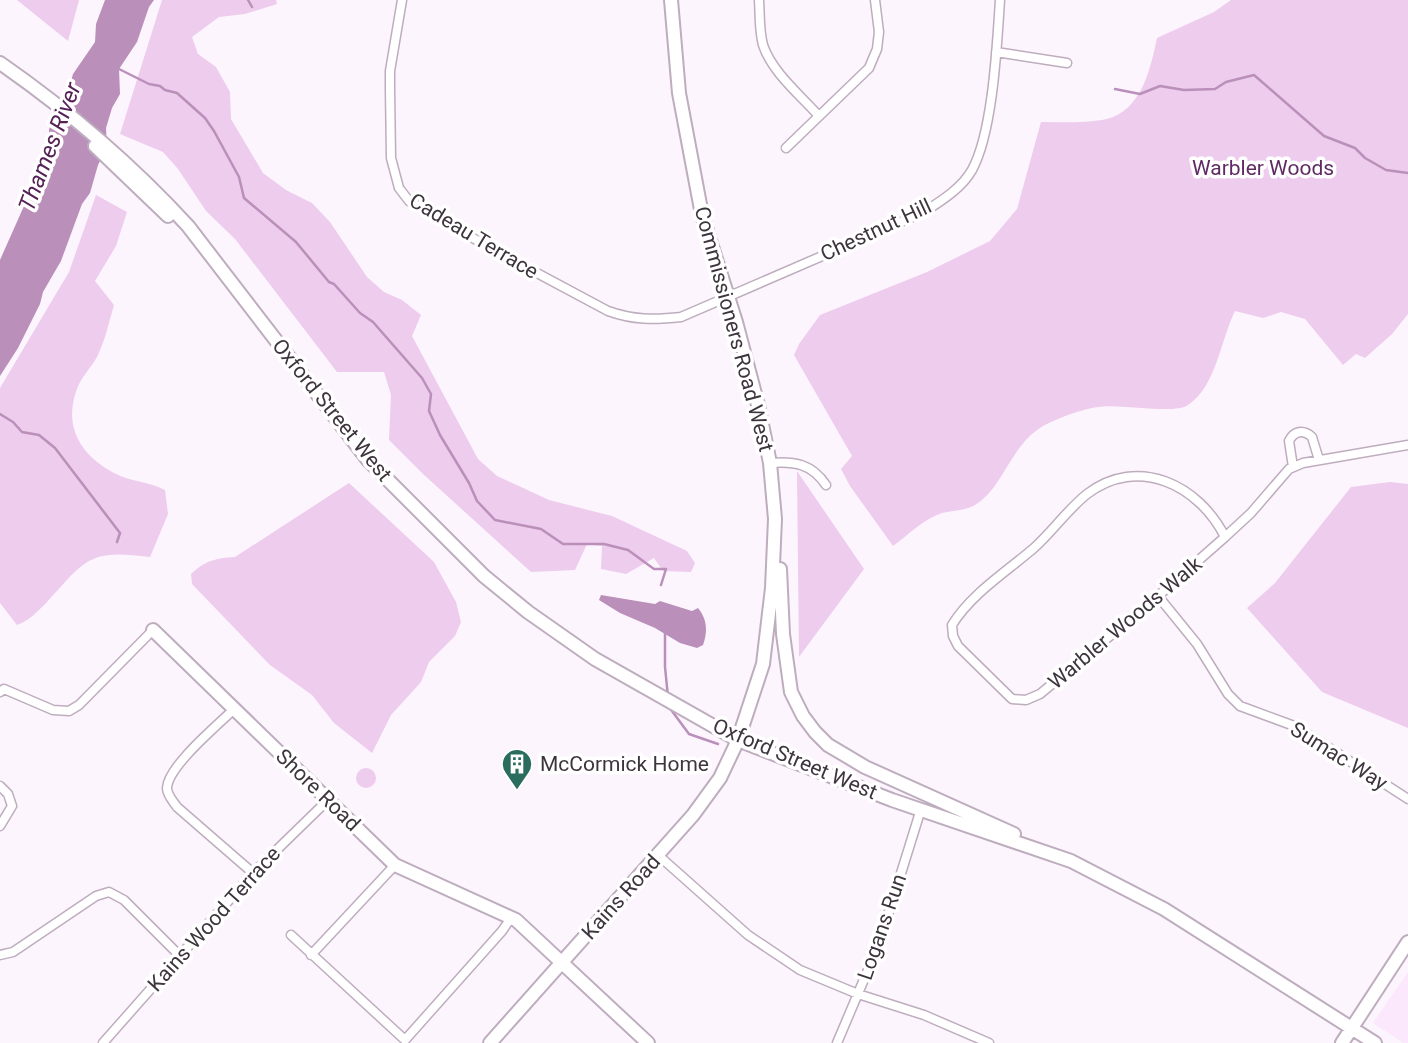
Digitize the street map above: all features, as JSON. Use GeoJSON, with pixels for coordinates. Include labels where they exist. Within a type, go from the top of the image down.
{"type":"FeatureCollection","features":[{"type":"Feature","properties":{"kind":"main road","name":"Commissioners Road West"},"geometry":{"type":"LineString","coordinates":[[671,0],[679,93],[702,215],[758,405],[770,463],[775,519],[772,588],[763,664],[737,740]]}},
{"type":"Feature","properties":{"kind":"main road","name":"Oxford Street West"},"geometry":{"type":"LineString","coordinates":[[0,63],[87,129],[158,200],[217,263],[368,460],[484,576],[528,612],[595,659],[737,740],[921,809],[1071,861],[1164,909],[1375,1043]]}},
{"type":"Feature","properties":{"kind":"main road","name":"Oxford Street West"},"geometry":{"type":"LineString","coordinates":[[0,74],[67,123],[158,200]]}},
{"type":"Feature","properties":{"kind":"main road"},"geometry":{"type":"LineString","coordinates":[[775,519],[783,634],[791,692],[815,732],[828,746],[865,767],[1071,861]]}},
{"type":"Feature","properties":{"kind":"main road","name":"Shore Road"},"geometry":{"type":"LineString","coordinates":[[153,630],[395,865],[511,918],[648,1043]]}},
{"type":"Feature","properties":{"kind":"main road","name":"Kains Road"},"geometry":{"type":"LineString","coordinates":[[490,1043],[693,815],[720,778],[737,740]]}},
{"type":"Feature","properties":{"kind":"main road"},"geometry":{"type":"LineString","coordinates":[[1342,1043],[1408,942]]}},
{"type":"Feature","properties":{"kind":"street","name":"Cadeau Terrace"},"geometry":{"type":"LineString","coordinates":[[402,0],[390,71],[390,130],[394,174],[398,188],[409,201],[492,249],[608,311],[625,317],[648,320],[681,317],[728,296]]}},
{"type":"Feature","properties":{"kind":"street"},"geometry":{"type":"LineString","coordinates":[[759,0],[763,45],[771,63],[818,115]]}},
{"type":"Feature","properties":{"kind":"street"},"geometry":{"type":"LineString","coordinates":[[786,148],[869,68],[880,32],[875,0]]}},
{"type":"Feature","properties":{"kind":"street","name":"Chestnut Hill"},"geometry":{"type":"LineString","coordinates":[[728,296],[924,212],[949,195],[972,171],[984,139],[1000,0]]}},
{"type":"Feature","properties":{"kind":"street"},"geometry":{"type":"LineString","coordinates":[[996,52],[1067,62]]}},
{"type":"Feature","properties":{"kind":"street"},"geometry":{"type":"LineString","coordinates":[[1319,460],[1312,437],[1302,432],[1296,433],[1289,442],[1293,467],[1408,445]]}},
{"type":"Feature","properties":{"kind":"street"},"geometry":{"type":"LineString","coordinates":[[770,463],[807,465],[817,472],[826,485]]}},
{"type":"Feature","properties":{"kind":"street","name":"Warbler Woods Walk"},"geometry":{"type":"LineString","coordinates":[[1225,537],[1218,524],[1192,495],[1173,484],[1147,477],[1124,477],[1088,493],[1040,542],[970,603],[952,625],[953,636],[958,646],[1012,699],[1026,701],[1040,694],[1158,596],[1225,537],[1251,513],[1293,467]]}},
{"type":"Feature","properties":{"kind":"street","name":"Sumac Way"},"geometry":{"type":"LineString","coordinates":[[1158,596],[1197,644],[1228,694],[1240,706],[1297,727],[1408,799]]}},
{"type":"Feature","properties":{"kind":"street","name":"Shore Road"},"geometry":{"type":"LineString","coordinates":[[0,692],[4,689],[53,710],[69,711],[79,705],[153,630]]}},
{"type":"Feature","properties":{"kind":"street"},"geometry":{"type":"LineString","coordinates":[[234,709],[175,769],[167,789],[169,797],[177,807],[253,873]]}},
{"type":"Feature","properties":{"kind":"street"},"geometry":{"type":"LineString","coordinates":[[0,786],[8,794],[12,806],[0,826]]}},
{"type":"Feature","properties":{"kind":"street","name":"Kains Wood Terrace"},"geometry":{"type":"LineString","coordinates":[[103,1043],[253,873],[329,799]]}},
{"type":"Feature","properties":{"kind":"street","name":"Logans Run"},"geometry":{"type":"LineString","coordinates":[[837,1043],[879,944],[921,809]]}},
{"type":"Feature","properties":{"kind":"street"},"geometry":{"type":"LineString","coordinates":[[658,855],[748,935],[800,970],[858,995],[924,1015],[989,1043]]}},
{"type":"Feature","properties":{"kind":"street"},"geometry":{"type":"LineString","coordinates":[[311,955],[395,865]]}},
{"type":"Feature","properties":{"kind":"street"},"geometry":{"type":"LineString","coordinates":[[0,955],[13,952],[96,896],[109,891],[124,900],[180,956]]}},
{"type":"Feature","properties":{"kind":"street"},"geometry":{"type":"LineString","coordinates":[[291,936],[405,1040],[511,918]]}},
{"type":"Feature","properties":{"kind":"shaded area"},"geometry":{"type":"Polygon","coordinates":[[[1408,972],[1408,1043],[1403,1043],[1373,1023],[1408,972]]]}},
{"type":"Feature","properties":{"kind":"green space"},"geometry":{"type":"Polygon","coordinates":[[[17,0],[79,0],[68,41],[17,0]]]}},
{"type":"Feature","properties":{"kind":"green space"},"geometry":{"type":"Polygon","coordinates":[[[162,0],[276,0],[277,4],[245,14],[219,17],[192,37],[198,54],[216,67],[230,92],[231,119],[263,173],[286,190],[312,203],[330,222],[367,277],[384,292],[402,300],[421,315],[412,336],[478,459],[497,476],[549,500],[612,516],[687,551],[695,563],[691,572],[663,571],[654,558],[626,574],[601,569],[602,546],[587,544],[575,570],[531,572],[389,440],[391,395],[384,372],[337,372],[235,239],[206,211],[178,169],[163,152],[120,134],[162,0]]]}},
{"type":"Feature","properties":{"kind":"green space","name":"Warbler Woods"},"geometry":{"type":"Polygon","coordinates":[[[1231,0],[1408,0],[1408,314],[1392,334],[1365,358],[1356,354],[1343,365],[1305,319],[1281,312],[1263,318],[1235,311],[1205,387],[1188,405],[1171,409],[1098,407],[1049,423],[1032,434],[1023,444],[995,486],[978,503],[965,509],[936,515],[893,546],[841,469],[852,456],[794,355],[799,344],[820,315],[927,272],[990,241],[1017,209],[1041,122],[1097,121],[1123,111],[1132,104],[1144,84],[1157,38],[1214,12],[1231,0]]]}},
{"type":"Feature","properties":{"kind":"green space"},"geometry":{"type":"Polygon","coordinates":[[[96,195],[127,212],[116,246],[95,281],[114,305],[100,351],[77,389],[73,402],[74,427],[84,448],[102,466],[120,476],[165,490],[168,514],[150,557],[114,555],[90,560],[33,615],[17,625],[0,603],[0,388],[69,272],[96,195]]]}},
{"type":"Feature","properties":{"kind":"green space"},"geometry":{"type":"Polygon","coordinates":[[[797,471],[864,569],[799,657],[797,471]]]}},
{"type":"Feature","properties":{"kind":"green space"},"geometry":{"type":"Polygon","coordinates":[[[1390,482],[1408,484],[1408,728],[1322,692],[1247,608],[1275,583],[1351,487],[1390,482]]]}},
{"type":"Feature","properties":{"kind":"green space"},"geometry":{"type":"Polygon","coordinates":[[[349,483],[434,562],[456,602],[461,622],[455,636],[429,662],[421,682],[391,715],[372,753],[334,723],[312,695],[270,665],[192,584],[191,574],[211,561],[235,557],[349,483]]]}},
{"type":"Feature","properties":{"kind":"green space"},"geometry":{"type":"Polygon","coordinates":[[[366,768],[373,771],[376,778],[373,785],[366,788],[359,785],[356,778],[359,771],[366,768]]]}},
{"type":"Feature","properties":{"kind":"water","name":"Thames River"},"geometry":{"type":"Polygon","coordinates":[[[105,0],[154,0],[137,42],[119,69],[120,94],[112,108],[106,128],[107,147],[98,165],[90,193],[82,204],[61,261],[43,292],[40,304],[18,348],[0,376],[0,260],[35,175],[45,162],[55,108],[68,91],[73,74],[95,42],[96,24],[105,0]]]}},
{"type":"Feature","properties":{"kind":"water"},"geometry":{"type":"Polygon","coordinates":[[[601,595],[655,604],[660,601],[692,611],[698,608],[706,625],[703,645],[697,648],[680,643],[655,628],[620,613],[599,600],[601,595]]]}},
{"type":"Feature","properties":{"kind":"waterway"},"geometry":{"type":"LineString","coordinates":[[248,0],[252,7]]}},
{"type":"Feature","properties":{"kind":"waterway"},"geometry":{"type":"LineString","coordinates":[[117,68],[149,84],[177,93],[205,118],[239,177],[244,198],[296,242],[329,282],[373,322],[422,378],[431,394],[429,411],[440,435],[477,501],[495,520],[541,529],[563,544],[604,544],[628,550],[654,569],[666,569],[661,585]]}},
{"type":"Feature","properties":{"kind":"waterway"},"geometry":{"type":"LineString","coordinates":[[1115,89],[1140,94],[1160,86],[1184,90],[1215,89],[1226,82],[1254,75],[1324,136],[1355,148],[1365,158],[1386,170],[1408,173]]}},
{"type":"Feature","properties":{"kind":"waterway"},"geometry":{"type":"LineString","coordinates":[[0,414],[22,432],[39,435],[55,448],[120,533],[117,542]]}},
{"type":"Feature","properties":{"kind":"waterway"},"geometry":{"type":"LineString","coordinates":[[665,631],[668,697]]}},
{"type":"Feature","properties":{"kind":"waterway"},"geometry":{"type":"LineString","coordinates":[[669,707],[689,734],[718,744]]}},
{"type":"Feature","properties":{"kind":"place","name":"McCormick Home"},"geometry":{"type":"Point","coordinates":[517,791]}}]}
